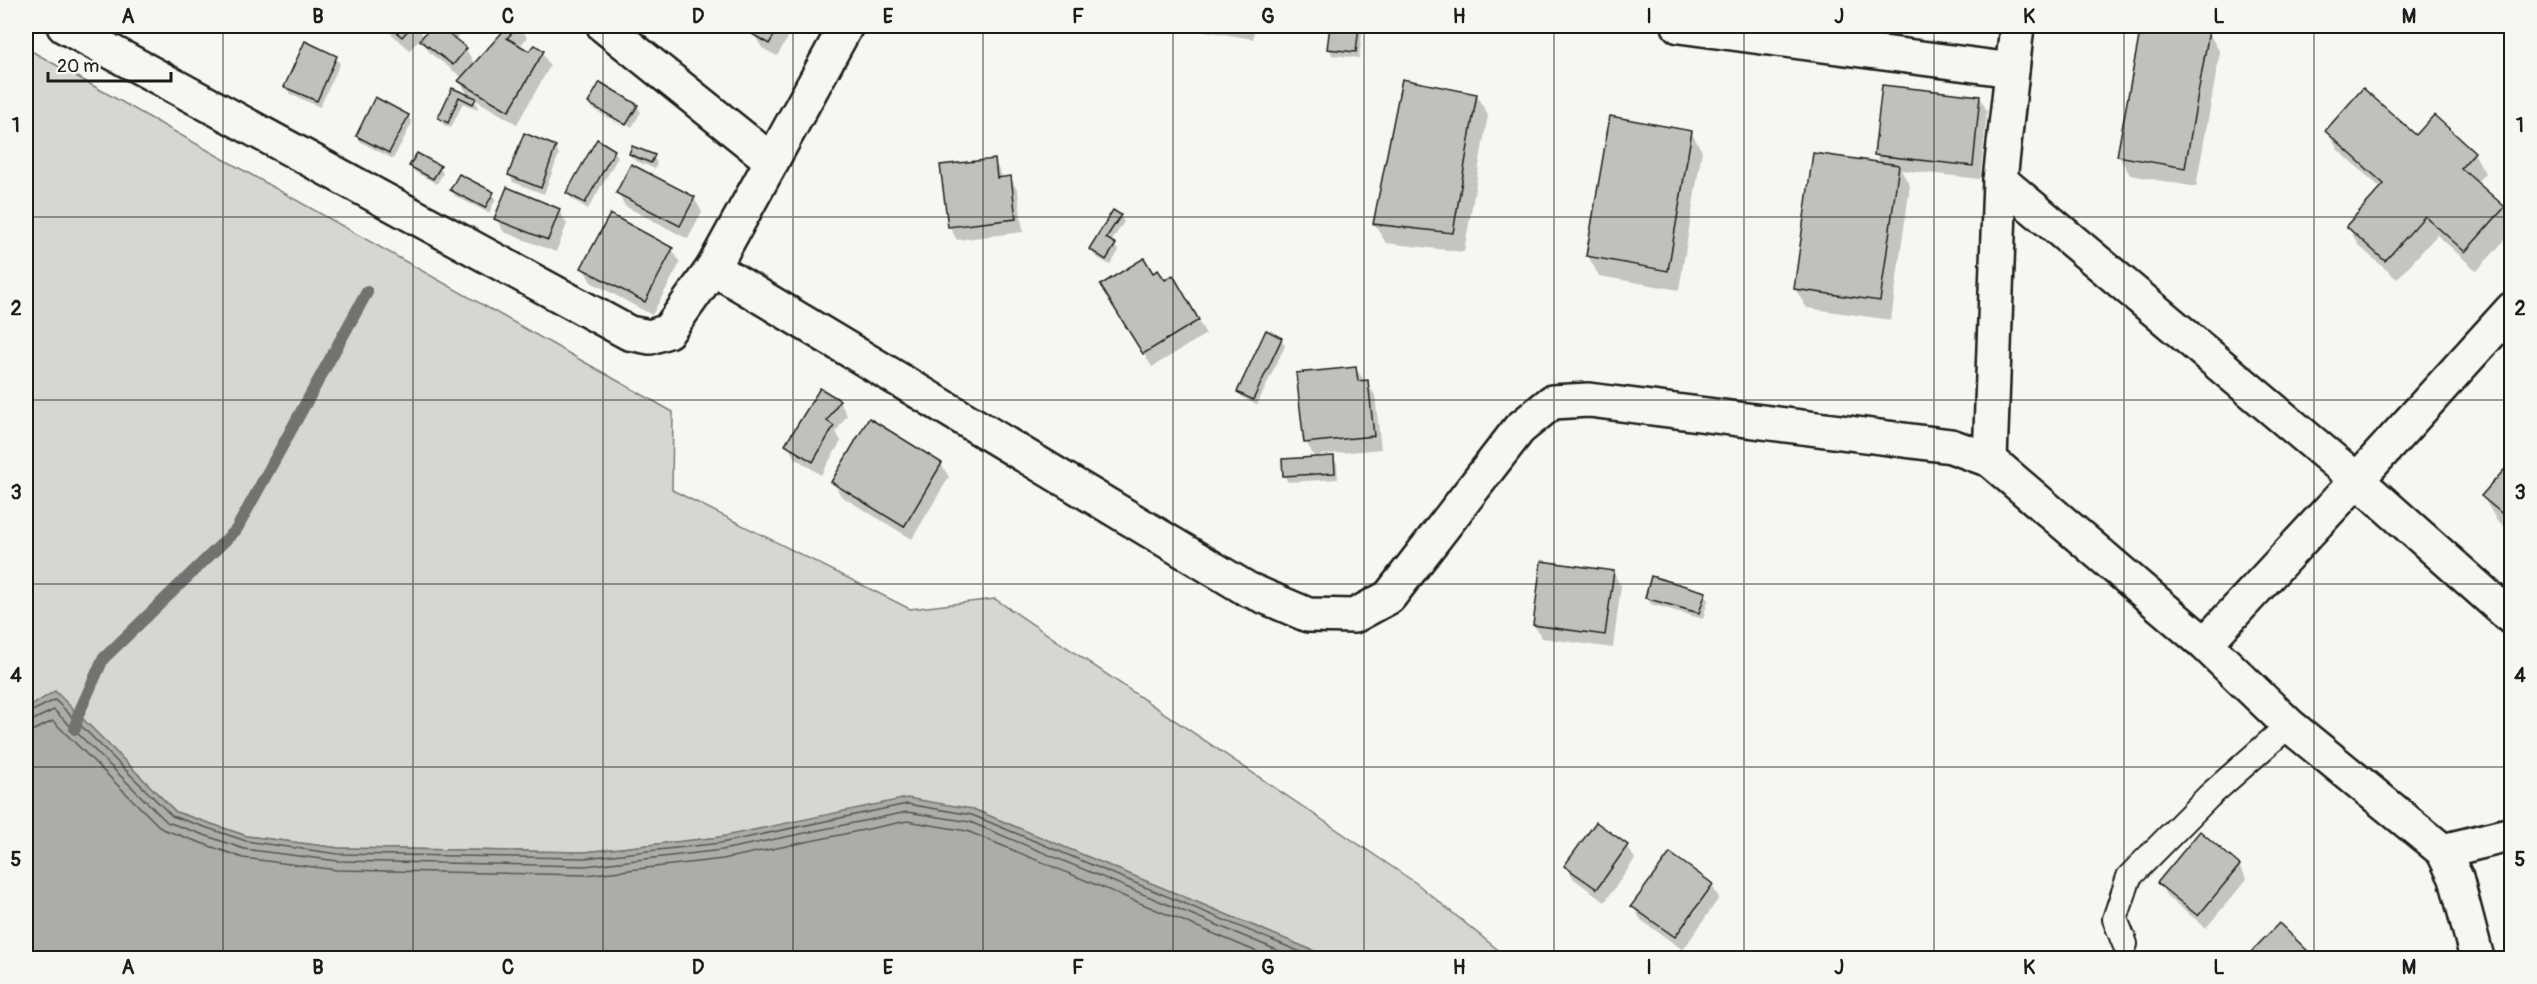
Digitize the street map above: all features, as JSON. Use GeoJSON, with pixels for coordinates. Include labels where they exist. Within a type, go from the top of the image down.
{"type":"FeatureCollection","features":[{"type":"Feature","properties":{"kind":"street"},"geometry":{"type":"LineString","coordinates":[[604,26],[772,160]]}},
{"type":"Feature","properties":{"kind":"street"},"geometry":{"type":"LineString","coordinates":[[79,29],[629,333],[650,337],[668,331],[713,268],[846,26]]}},
{"type":"Feature","properties":{"kind":"street"},"geometry":{"type":"LineString","coordinates":[[1679,26],[2012,70]]}},
{"type":"Feature","properties":{"kind":"street"},"geometry":{"type":"LineString","coordinates":[[1990,460],[2000,180],[2017,26]]}},
{"type":"Feature","properties":{"kind":"street"},"geometry":{"type":"LineString","coordinates":[[2000,180],[2357,480],[2511,618]]}},
{"type":"Feature","properties":{"kind":"street"},"geometry":{"type":"LineString","coordinates":[[713,268],[1247,589],[1308,615],[1354,616],[1389,597],[1519,429],[1552,402],[1589,400],[1952,446],[1990,460],[2205,644],[2289,725],[2443,851],[2456,878],[2478,958]]}},
{"type":"Feature","properties":{"kind":"street"},"geometry":{"type":"LineString","coordinates":[[2205,644],[2511,309]]}},
{"type":"Feature","properties":{"kind":"street"},"geometry":{"type":"LineString","coordinates":[[2443,851],[2511,834]]}},
{"type":"Feature","properties":{"kind":"lane"},"geometry":{"type":"LineString","coordinates":[[2125,944],[2115,919],[2129,877],[2208,796],[2289,725]]}},
{"type":"Feature","properties":{"kind":"shaded area"},"geometry":{"type":"Polygon","coordinates":[[[26,48],[673,412],[672,490],[910,609],[995,599],[1416,883],[1508,958],[1331,958],[973,809],[585,852],[339,848],[247,836],[176,812],[55,692],[26,709],[26,48]]]}},
{"type":"Feature","properties":{"kind":"water"},"geometry":{"type":"Polygon","coordinates":[[[55,691],[176,812],[247,836],[339,848],[585,852],[720,837],[907,798],[973,809],[1331,958],[26,958],[26,709],[55,691]]]}},
{"type":"Feature","properties":{"kind":"building"},"geometry":{"type":"Polygon","coordinates":[[[389,26],[412,26],[402,37],[389,26]]]}},
{"type":"Feature","properties":{"kind":"building"},"geometry":{"type":"Polygon","coordinates":[[[431,26],[448,26],[444,30],[467,48],[453,65],[420,40],[431,26]]]}},
{"type":"Feature","properties":{"kind":"building"},"geometry":{"type":"Polygon","coordinates":[[[508,26],[519,26],[507,38],[529,51],[535,45],[544,51],[509,111],[458,81],[508,26]]]}},
{"type":"Feature","properties":{"kind":"building"},"geometry":{"type":"Polygon","coordinates":[[[757,26],[780,26],[769,44],[752,34],[757,26]]]}},
{"type":"Feature","properties":{"kind":"building"},"geometry":{"type":"Polygon","coordinates":[[[1330,26],[1359,26],[1356,52],[1327,49],[1330,26]]]}},
{"type":"Feature","properties":{"kind":"building"},"geometry":{"type":"Polygon","coordinates":[[[2141,26],[2182,26],[2209,31],[2185,168],[2117,156],[2141,26]]]}},
{"type":"Feature","properties":{"kind":"building"},"geometry":{"type":"Polygon","coordinates":[[[305,41],[337,56],[317,101],[284,87],[305,41]]]}},
{"type":"Feature","properties":{"kind":"building"},"geometry":{"type":"Polygon","coordinates":[[[1402,79],[1477,94],[1453,233],[1373,224],[1402,79]]]}},
{"type":"Feature","properties":{"kind":"building"},"geometry":{"type":"Polygon","coordinates":[[[600,82],[638,105],[626,125],[588,103],[600,82]]]}},
{"type":"Feature","properties":{"kind":"building"},"geometry":{"type":"Polygon","coordinates":[[[1882,85],[1980,96],[1973,166],[1874,155],[1882,85]]]}},
{"type":"Feature","properties":{"kind":"building"},"geometry":{"type":"Polygon","coordinates":[[[452,88],[476,98],[473,104],[459,97],[448,123],[438,118],[452,88]]]}},
{"type":"Feature","properties":{"kind":"building"},"geometry":{"type":"Polygon","coordinates":[[[2363,88],[2416,135],[2434,115],[2475,152],[2461,168],[2505,207],[2465,252],[2425,216],[2385,261],[2346,226],[2384,184],[2325,131],[2363,88]]]}},
{"type":"Feature","properties":{"kind":"building"},"geometry":{"type":"Polygon","coordinates":[[[375,97],[409,115],[389,153],[356,136],[375,97]]]}},
{"type":"Feature","properties":{"kind":"building"},"geometry":{"type":"Polygon","coordinates":[[[1610,116],[1692,131],[1668,271],[1586,256],[1610,116]]]}},
{"type":"Feature","properties":{"kind":"building"},"geometry":{"type":"Polygon","coordinates":[[[524,133],[556,146],[541,188],[508,175],[524,133]]]}},
{"type":"Feature","properties":{"kind":"building"},"geometry":{"type":"Polygon","coordinates":[[[597,139],[615,150],[585,203],[566,193],[597,139]]]}},
{"type":"Feature","properties":{"kind":"building"},"geometry":{"type":"Polygon","coordinates":[[[632,146],[655,155],[651,163],[629,154],[632,146]]]}},
{"type":"Feature","properties":{"kind":"building"},"geometry":{"type":"Polygon","coordinates":[[[417,153],[441,166],[433,179],[409,166],[417,153]]]}},
{"type":"Feature","properties":{"kind":"building"},"geometry":{"type":"Polygon","coordinates":[[[1813,153],[1899,165],[1880,301],[1794,289],[1813,153]]]}},
{"type":"Feature","properties":{"kind":"building"},"geometry":{"type":"Polygon","coordinates":[[[995,159],[997,178],[1011,176],[1016,219],[948,227],[940,165],[995,159]]]}},
{"type":"Feature","properties":{"kind":"building"},"geometry":{"type":"Polygon","coordinates":[[[631,164],[695,197],[680,226],[616,193],[631,164]]]}},
{"type":"Feature","properties":{"kind":"building"},"geometry":{"type":"Polygon","coordinates":[[[459,174],[494,192],[485,208],[450,190],[459,174]]]}},
{"type":"Feature","properties":{"kind":"building"},"geometry":{"type":"Polygon","coordinates":[[[507,187],[560,209],[548,240],[494,219],[507,187]]]}},
{"type":"Feature","properties":{"kind":"building"},"geometry":{"type":"Polygon","coordinates":[[[1113,210],[1121,215],[1106,238],[1116,244],[1106,260],[1089,249],[1113,210]]]}},
{"type":"Feature","properties":{"kind":"building"},"geometry":{"type":"Polygon","coordinates":[[[610,214],[673,248],[645,302],[581,268],[610,214]]]}},
{"type":"Feature","properties":{"kind":"building"},"geometry":{"type":"Polygon","coordinates":[[[1144,258],[1153,273],[1158,270],[1165,280],[1173,275],[1199,320],[1143,354],[1100,285],[1144,258]]]}},
{"type":"Feature","properties":{"kind":"building"},"geometry":{"type":"Polygon","coordinates":[[[1266,330],[1282,338],[1253,400],[1237,392],[1266,330]]]}},
{"type":"Feature","properties":{"kind":"building"},"geometry":{"type":"Polygon","coordinates":[[[1356,367],[1358,381],[1368,380],[1374,436],[1304,443],[1296,373],[1356,367]]]}},
{"type":"Feature","properties":{"kind":"building"},"geometry":{"type":"Polygon","coordinates":[[[820,388],[840,400],[827,421],[834,426],[813,462],[785,445],[820,388]]]}},
{"type":"Feature","properties":{"kind":"building"},"geometry":{"type":"Polygon","coordinates":[[[869,418],[942,463],[904,527],[831,482],[869,418]]]}},
{"type":"Feature","properties":{"kind":"building"},"geometry":{"type":"Polygon","coordinates":[[[1334,456],[1335,473],[1283,476],[1282,459],[1334,456]]]}},
{"type":"Feature","properties":{"kind":"building"},"geometry":{"type":"Polygon","coordinates":[[[2512,461],[2512,522],[2481,496],[2512,461]]]}},
{"type":"Feature","properties":{"kind":"building"},"geometry":{"type":"Polygon","coordinates":[[[1541,561],[1614,571],[1605,635],[1533,625],[1541,561]]]}},
{"type":"Feature","properties":{"kind":"building"},"geometry":{"type":"Polygon","coordinates":[[[1651,576],[1706,592],[1699,613],[1645,598],[1651,576]]]}},
{"type":"Feature","properties":{"kind":"building"},"geometry":{"type":"Polygon","coordinates":[[[1596,822],[1628,845],[1597,889],[1564,866],[1596,822]]]}},
{"type":"Feature","properties":{"kind":"building"},"geometry":{"type":"Polygon","coordinates":[[[2200,831],[2240,865],[2198,916],[2157,883],[2200,831]]]}},
{"type":"Feature","properties":{"kind":"building"},"geometry":{"type":"Polygon","coordinates":[[[1670,853],[1713,884],[1675,937],[1631,906],[1670,853]]]}},
{"type":"Feature","properties":{"kind":"building"},"geometry":{"type":"Polygon","coordinates":[[[2279,923],[2315,958],[2257,958],[2251,952],[2279,923]]]}},
{"type":"Feature","properties":{"kind":"waterway"},"geometry":{"type":"LineString","coordinates":[[75,729],[78,715],[103,659],[236,530],[367,292]]}}]}
